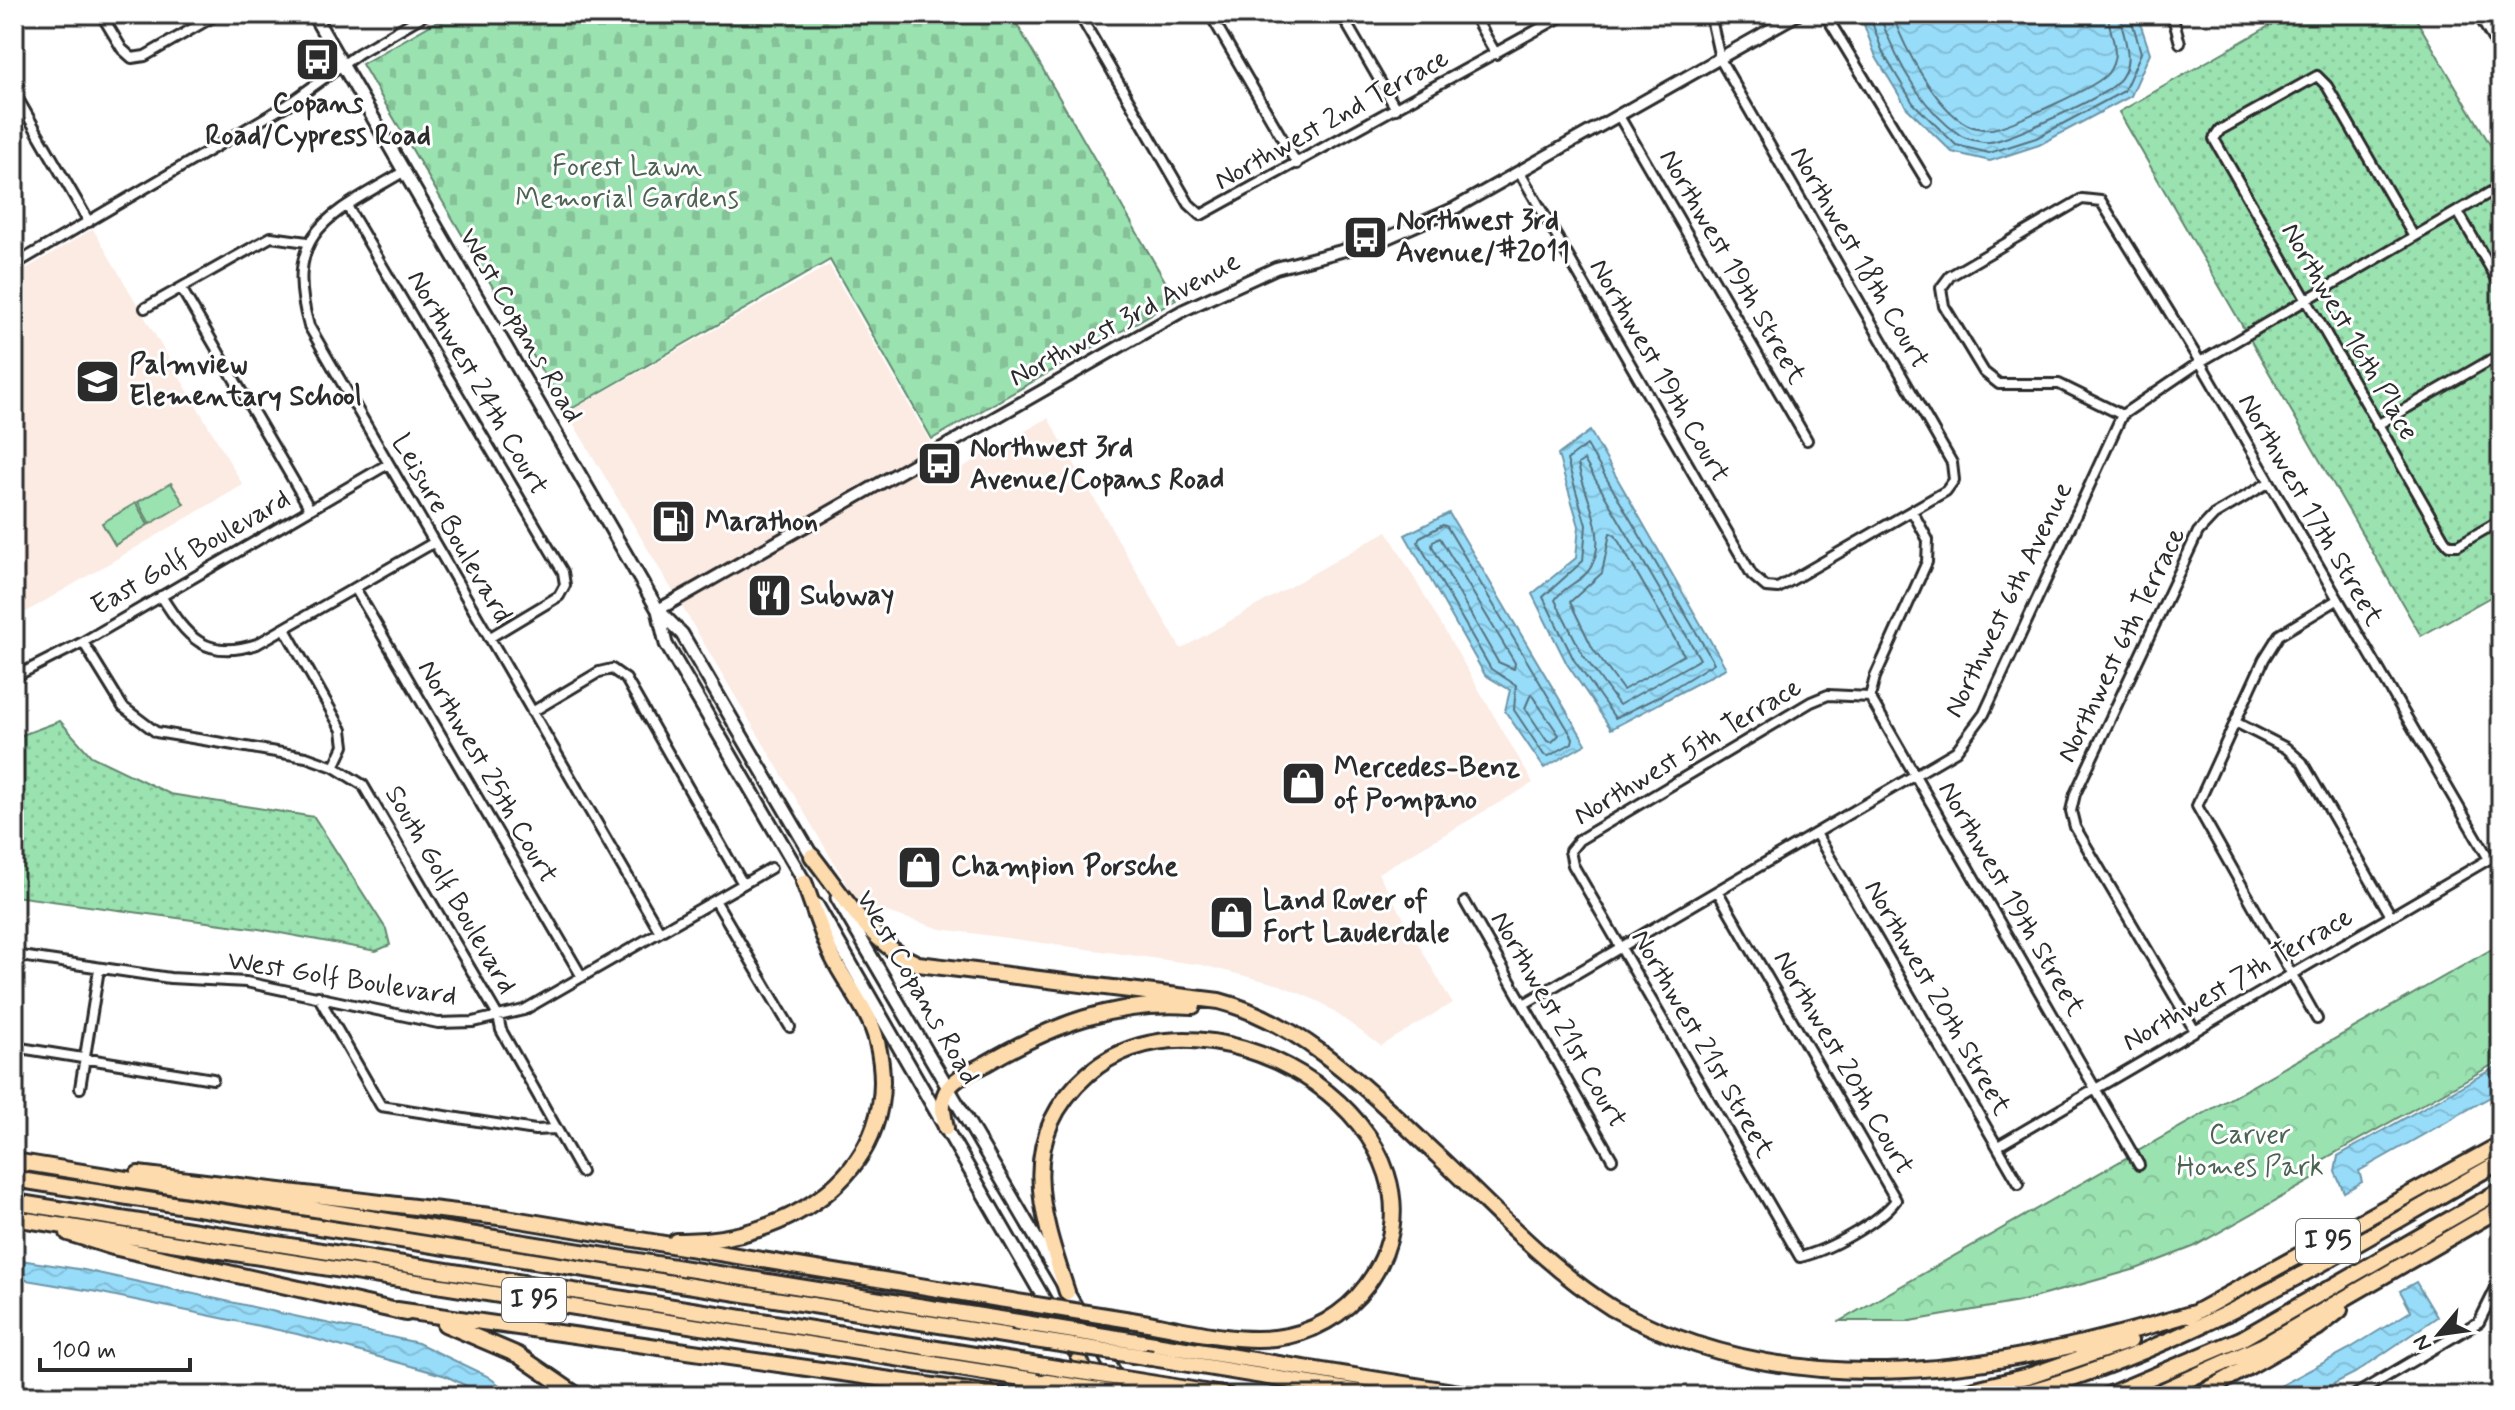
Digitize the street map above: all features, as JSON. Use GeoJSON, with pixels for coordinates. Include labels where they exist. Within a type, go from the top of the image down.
{"type":"FeatureCollection","features":[{"type":"Feature","properties":{"kind":"highway"},"geometry":{"type":"LineString","coordinates":[[812,856],[877,938],[891,951],[918,964],[1219,1001],[1250,1011],[1289,1033],[1350,1075],[1581,1287],[1661,1335],[1729,1360],[1812,1377],[1918,1377],[2040,1357],[2197,1312]]}},
{"type":"Feature","properties":{"kind":"highway"},"geometry":{"type":"LineString","coordinates":[[585,1232],[679,1241],[746,1233],[788,1218],[820,1199],[858,1161],[879,1110],[883,1076],[880,1054],[872,1026],[832,956],[804,882]]}},
{"type":"Feature","properties":{"kind":"highway"},"geometry":{"type":"LineString","coordinates":[[946,1128],[942,1104],[948,1088],[1038,1034],[1082,1016],[1146,1005],[1201,1006],[1239,1015],[1289,1033]]}},
{"type":"Feature","properties":{"kind":"highway"},"geometry":{"type":"LineString","coordinates":[[78,1171],[179,1177],[492,1216],[1242,1338],[1277,1338],[1319,1325],[1353,1301],[1383,1256],[1392,1202],[1381,1158],[1348,1111],[1291,1069],[1223,1043],[1169,1038],[1144,1043],[1111,1057],[1068,1095],[1050,1126],[1041,1160],[1042,1208],[1067,1292]]}},
{"type":"Feature","properties":{"kind":"highway","name":"I 95"},"geometry":{"type":"LineString","coordinates":[[1947,1396],[2075,1361],[2197,1312],[2501,1144]]}},
{"type":"Feature","properties":{"kind":"highway","name":"I 95"},"geometry":{"type":"LineString","coordinates":[[14,1161],[1479,1396]]}},
{"type":"Feature","properties":{"kind":"highway"},"geometry":{"type":"LineString","coordinates":[[2013,1396],[2119,1362],[2209,1323],[2501,1161]]}},
{"type":"Feature","properties":{"kind":"highway"},"geometry":{"type":"LineString","coordinates":[[14,1179],[1384,1396]]}},
{"type":"Feature","properties":{"kind":"highway"},"geometry":{"type":"LineString","coordinates":[[2106,1396],[2251,1334],[2501,1190]]}},
{"type":"Feature","properties":{"kind":"highway"},"geometry":{"type":"LineString","coordinates":[[14,1202],[1228,1396]]}},
{"type":"Feature","properties":{"kind":"highway","name":"I 95"},"geometry":{"type":"LineString","coordinates":[[2151,1396],[2262,1346],[2501,1208]]}},
{"type":"Feature","properties":{"kind":"highway"},"geometry":{"type":"LineString","coordinates":[[17,1218],[113,1247],[397,1310],[453,1326],[504,1347],[578,1396]]}},
{"type":"Feature","properties":{"kind":"highway","name":"I 95"},"geometry":{"type":"LineString","coordinates":[[17,1218],[1137,1396]]}},
{"type":"Feature","properties":{"kind":"highway"},"geometry":{"type":"LineString","coordinates":[[2197,1396],[2317,1328],[2374,1282]]}},
{"type":"Feature","properties":{"kind":"highway"},"geometry":{"type":"LineString","coordinates":[[397,1310],[1004,1396]]}},
{"type":"Feature","properties":{"kind":"highway"},"geometry":{"type":"LineString","coordinates":[[1079,1358],[1094,1396]]}},
{"type":"Feature","properties":{"kind":"highway"},"geometry":{"type":"LineString","coordinates":[[880,1396],[909,1390],[971,1391]]}},
{"type":"Feature","properties":{"kind":"main road","name":"West Copans Road"},"geometry":{"type":"LineString","coordinates":[[313,14],[658,610],[682,634],[1128,1396]]}},
{"type":"Feature","properties":{"kind":"main road","name":"West Copans Road"},"geometry":{"type":"LineString","coordinates":[[658,610],[666,644],[1101,1396]]}},
{"type":"Feature","properties":{"kind":"street"},"geometry":{"type":"LineString","coordinates":[[101,14],[122,49],[132,58],[145,56],[218,14]]}},
{"type":"Feature","properties":{"kind":"street"},"geometry":{"type":"LineString","coordinates":[[14,265],[287,105],[342,65],[426,14]]}},
{"type":"Feature","properties":{"kind":"street","name":"Northwest 2nd Terrace"},"geometry":{"type":"LineString","coordinates":[[1079,14],[1189,204],[1201,215],[1566,14]]}},
{"type":"Feature","properties":{"kind":"street"},"geometry":{"type":"LineString","coordinates":[[1210,14],[1297,164]]}},
{"type":"Feature","properties":{"kind":"street"},"geometry":{"type":"LineString","coordinates":[[1341,14],[1396,109]]}},
{"type":"Feature","properties":{"kind":"street"},"geometry":{"type":"LineString","coordinates":[[1473,14],[1496,54]]}},
{"type":"Feature","properties":{"kind":"street","name":"Northwest 18th Court"},"geometry":{"type":"LineString","coordinates":[[1710,14],[1720,59],[1952,463],[1954,480],[1946,491],[1912,511]]}},
{"type":"Feature","properties":{"kind":"street","name":"Northwest 3rd Avenue"},"geometry":{"type":"LineString","coordinates":[[658,610],[1184,310],[1276,268],[1380,241],[1455,208],[1798,14]]}},
{"type":"Feature","properties":{"kind":"street"},"geometry":{"type":"LineString","coordinates":[[1825,14],[1927,182]]}},
{"type":"Feature","properties":{"kind":"street"},"geometry":{"type":"LineString","coordinates":[[2172,14],[2180,43]]}},
{"type":"Feature","properties":{"kind":"street"},"geometry":{"type":"LineString","coordinates":[[2478,14],[2501,53]]}},
{"type":"Feature","properties":{"kind":"street","name":"Northwest 16th Place"},"geometry":{"type":"LineString","coordinates":[[2414,237],[2327,86],[2317,76],[2220,130],[2214,139],[2449,545],[2458,545],[2501,520]]}},
{"type":"Feature","properties":{"kind":"street"},"geometry":{"type":"LineString","coordinates":[[14,92],[89,222]]}},
{"type":"Feature","properties":{"kind":"street","name":"Northwest 19th Street"},"geometry":{"type":"LineString","coordinates":[[1619,116],[1807,440]]}},
{"type":"Feature","properties":{"kind":"street"},"geometry":{"type":"LineString","coordinates":[[145,308],[271,237],[307,242],[321,224],[403,172]]}},
{"type":"Feature","properties":{"kind":"street","name":"Northwest 19th Court"},"geometry":{"type":"LineString","coordinates":[[1520,173],[1752,575],[1766,587],[1778,588],[1912,511]]}},
{"type":"Feature","properties":{"kind":"street"},"geometry":{"type":"LineString","coordinates":[[2122,415],[2200,362],[2501,186]]}},
{"type":"Feature","properties":{"kind":"street","name":"Northwest 17th Street"},"geometry":{"type":"LineString","coordinates":[[2122,415],[2059,384],[1999,384],[1984,372],[1944,306],[1941,288],[1950,276],[2082,199],[2101,201],[2200,362],[2489,859]]}},
{"type":"Feature","properties":{"kind":"street","name":"Northwest 24th Court"},"geometry":{"type":"LineString","coordinates":[[347,206],[563,572],[565,585],[559,596],[489,638]]}},
{"type":"Feature","properties":{"kind":"street"},"geometry":{"type":"LineString","coordinates":[[2458,212],[2501,286]]}},
{"type":"Feature","properties":{"kind":"street","name":"Leisure Boulevard"},"geometry":{"type":"LineString","coordinates":[[307,242],[300,294],[309,326],[660,932]]}},
{"type":"Feature","properties":{"kind":"street"},"geometry":{"type":"LineString","coordinates":[[181,288],[310,509]]}},
{"type":"Feature","properties":{"kind":"street"},"geometry":{"type":"LineString","coordinates":[[2377,425],[2501,354]]}},
{"type":"Feature","properties":{"kind":"street","name":"Northwest 6th Avenue"},"geometry":{"type":"LineString","coordinates":[[1524,1004],[1956,751],[1984,714],[2122,415]]}},
{"type":"Feature","properties":{"kind":"street","name":"East Golf Boulevard"},"geometry":{"type":"LineString","coordinates":[[14,677],[83,642],[388,464]]}},
{"type":"Feature","properties":{"kind":"street","name":"Northwest 6th Terrace"},"geometry":{"type":"LineString","coordinates":[[2195,1031],[2075,827],[2071,811],[2075,794],[2198,532],[2214,515],[2268,483]]}},
{"type":"Feature","properties":{"kind":"street"},"geometry":{"type":"LineString","coordinates":[[1870,697],[1875,677],[1927,562],[1928,540],[1912,511]]}},
{"type":"Feature","properties":{"kind":"street"},"geometry":{"type":"LineString","coordinates":[[161,596],[181,627],[193,639],[211,649],[236,651],[285,629],[433,543]]}},
{"type":"Feature","properties":{"kind":"street","name":"Northwest 25th Court"},"geometry":{"type":"LineString","coordinates":[[355,588],[582,977]]}},
{"type":"Feature","properties":{"kind":"street"},"geometry":{"type":"LineString","coordinates":[[2317,1019],[2197,806],[2279,635],[2337,600]]}},
{"type":"Feature","properties":{"kind":"street"},"geometry":{"type":"LineString","coordinates":[[285,629],[342,730],[344,746],[334,767]]}},
{"type":"Feature","properties":{"kind":"street","name":"South Golf Boulevard"},"geometry":{"type":"LineString","coordinates":[[83,642],[123,707],[156,732],[306,757],[334,767],[363,785],[498,1016],[501,1030],[581,1172]]}},
{"type":"Feature","properties":{"kind":"street"},"geometry":{"type":"LineString","coordinates":[[532,712],[599,672],[612,669],[626,679],[743,884]]}},
{"type":"Feature","properties":{"kind":"street","name":"Northwest 5th Terrace"},"geometry":{"type":"LineString","coordinates":[[1570,851],[1579,840],[1811,702],[1828,695],[1870,697]]}},
{"type":"Feature","properties":{"kind":"street","name":"Northwest 19th Street"},"geometry":{"type":"LineString","coordinates":[[1870,697],[2139,1165]]}},
{"type":"Feature","properties":{"kind":"street"},"geometry":{"type":"LineString","coordinates":[[2235,722],[2286,748],[2302,762],[2391,916]]}},
{"type":"Feature","properties":{"kind":"street","name":"Northwest 20th Street"},"geometry":{"type":"LineString","coordinates":[[1817,835],[2019,1184]]}},
{"type":"Feature","properties":{"kind":"street","name":"Northwest 21st Street"},"geometry":{"type":"LineString","coordinates":[[1570,851],[1573,865],[1800,1257]]}},
{"type":"Feature","properties":{"kind":"street","name":"Northwest 7th Terrace"},"geometry":{"type":"LineString","coordinates":[[1998,1146],[2501,852]]}},
{"type":"Feature","properties":{"kind":"street","name":"West Golf Boulevard"},"geometry":{"type":"LineString","coordinates":[[14,955],[99,969],[246,982],[438,1023],[524,1010],[771,868]]}},
{"type":"Feature","properties":{"kind":"street","name":"Northwest 20th Court"},"geometry":{"type":"LineString","coordinates":[[1718,892],[1896,1200],[1887,1212],[1816,1254],[1800,1257]]}},
{"type":"Feature","properties":{"kind":"street"},"geometry":{"type":"LineString","coordinates":[[715,900],[790,1027]]}},
{"type":"Feature","properties":{"kind":"street","name":"Northwest 21st Court"},"geometry":{"type":"LineString","coordinates":[[1465,902],[1612,1159]]}},
{"type":"Feature","properties":{"kind":"street"},"geometry":{"type":"LineString","coordinates":[[80,1088],[99,969]]}},
{"type":"Feature","properties":{"kind":"street"},"geometry":{"type":"LineString","coordinates":[[318,996],[381,1106],[535,1130],[555,1129]]}},
{"type":"Feature","properties":{"kind":"street"},"geometry":{"type":"LineString","coordinates":[[14,1047],[213,1079]]}},
{"type":"Feature","properties":{"kind":"street"},"geometry":{"type":"LineString","coordinates":[[2353,1396],[2479,1322],[2501,1278]]}},
{"type":"Feature","properties":{"kind":"shaded area","name":"Palmview Elementary School"},"geometry":{"type":"Polygon","coordinates":[[[93,229],[243,485],[14,619],[14,276],[93,229]]]}},
{"type":"Feature","properties":{"kind":"shaded area"},"geometry":{"type":"Polygon","coordinates":[[[829,265],[949,475],[1048,418],[1181,649],[1387,531],[1533,783],[1378,873],[1452,1003],[1381,1046],[1322,1003],[1280,985],[1202,965],[941,929],[858,903],[567,413],[829,265]]]}},
{"type":"Feature","properties":{"kind":"green space","name":"Forest Lawn Memorial Gardens"},"geometry":{"type":"Polygon","coordinates":[[[450,14],[1011,14],[1176,300],[932,439],[830,260],[566,412],[362,64],[450,14]]]}},
{"type":"Feature","properties":{"kind":"green space"},"geometry":{"type":"Polygon","coordinates":[[[2290,14],[2413,14],[2501,163],[2501,591],[2421,636],[2119,112],[2290,14]]]}},
{"type":"Feature","properties":{"kind":"green space"},"geometry":{"type":"Polygon","coordinates":[[[171,483],[184,504],[150,524],[138,502],[171,483]]]}},
{"type":"Feature","properties":{"kind":"green space"},"geometry":{"type":"Polygon","coordinates":[[[136,503],[148,525],[115,545],[102,523],[136,503]]]}},
{"type":"Feature","properties":{"kind":"green space"},"geometry":{"type":"Polygon","coordinates":[[[60,721],[91,756],[170,794],[314,817],[386,929],[390,945],[376,951],[259,929],[14,896],[14,738],[60,721]]]}},
{"type":"Feature","properties":{"kind":"green space","name":"Carver Homes Park"},"geometry":{"type":"Polygon","coordinates":[[[2501,944],[2501,1060],[2312,1166],[2317,1177],[2193,1247],[2136,1269],[2019,1302],[1911,1321],[1840,1321],[2501,944]]]}},
{"type":"Feature","properties":{"kind":"water"},"geometry":{"type":"Polygon","coordinates":[[[1860,14],[2137,14],[2150,53],[2131,96],[2039,145],[1990,161],[1952,152],[1907,108],[1876,57],[1860,14]]]}},
{"type":"Feature","properties":{"kind":"water"},"geometry":{"type":"Polygon","coordinates":[[[1590,431],[1726,668],[1611,729],[1567,664],[1532,594],[1576,558],[1579,526],[1558,455],[1590,431]]]}},
{"type":"Feature","properties":{"kind":"water"},"geometry":{"type":"Polygon","coordinates":[[[1449,513],[1586,744],[1544,768],[1505,711],[1510,690],[1485,675],[1405,535],[1449,513]]]}},
{"type":"Feature","properties":{"kind":"water"},"geometry":{"type":"Polygon","coordinates":[[[2501,1064],[2501,1091],[2359,1171],[2362,1182],[2344,1192],[2335,1172],[2338,1156],[2501,1064]]]}},
{"type":"Feature","properties":{"kind":"water"},"geometry":{"type":"Polygon","coordinates":[[[14,1259],[84,1270],[418,1343],[487,1376],[515,1396],[487,1396],[446,1376],[297,1334],[14,1278],[14,1259]]]}},
{"type":"Feature","properties":{"kind":"water"},"geometry":{"type":"Polygon","coordinates":[[[2416,1282],[2437,1317],[2355,1373],[2310,1396],[2262,1396],[2411,1311],[2400,1291],[2416,1282]]]}},
{"type":"Feature","properties":{"kind":"place","name":"Copans Road/Cypress Road"},"geometry":{"type":"Point","coordinates":[318,59]}},
{"type":"Feature","properties":{"kind":"place","name":"Northwest 3rd Avenue/#2011"},"geometry":{"type":"Point","coordinates":[1365,237]}},
{"type":"Feature","properties":{"kind":"place","name":"Palmview Elementary School"},"geometry":{"type":"Point","coordinates":[98,381]}},
{"type":"Feature","properties":{"kind":"place","name":"Northwest 3rd Avenue/Copans Road"},"geometry":{"type":"Point","coordinates":[939,464]}},
{"type":"Feature","properties":{"kind":"place","name":"Marathon"},"geometry":{"type":"Point","coordinates":[674,522]}},
{"type":"Feature","properties":{"kind":"place","name":"Subway"},"geometry":{"type":"Point","coordinates":[769,596]}},
{"type":"Feature","properties":{"kind":"place","name":"Mercedes-Benz of Pompano"},"geometry":{"type":"Point","coordinates":[1303,784]}},
{"type":"Feature","properties":{"kind":"place","name":"Champion Porsche"},"geometry":{"type":"Point","coordinates":[920,867]}},
{"type":"Feature","properties":{"kind":"place","name":"Land Rover of Fort Lauderdale"},"geometry":{"type":"Point","coordinates":[1232,917]}}]}
